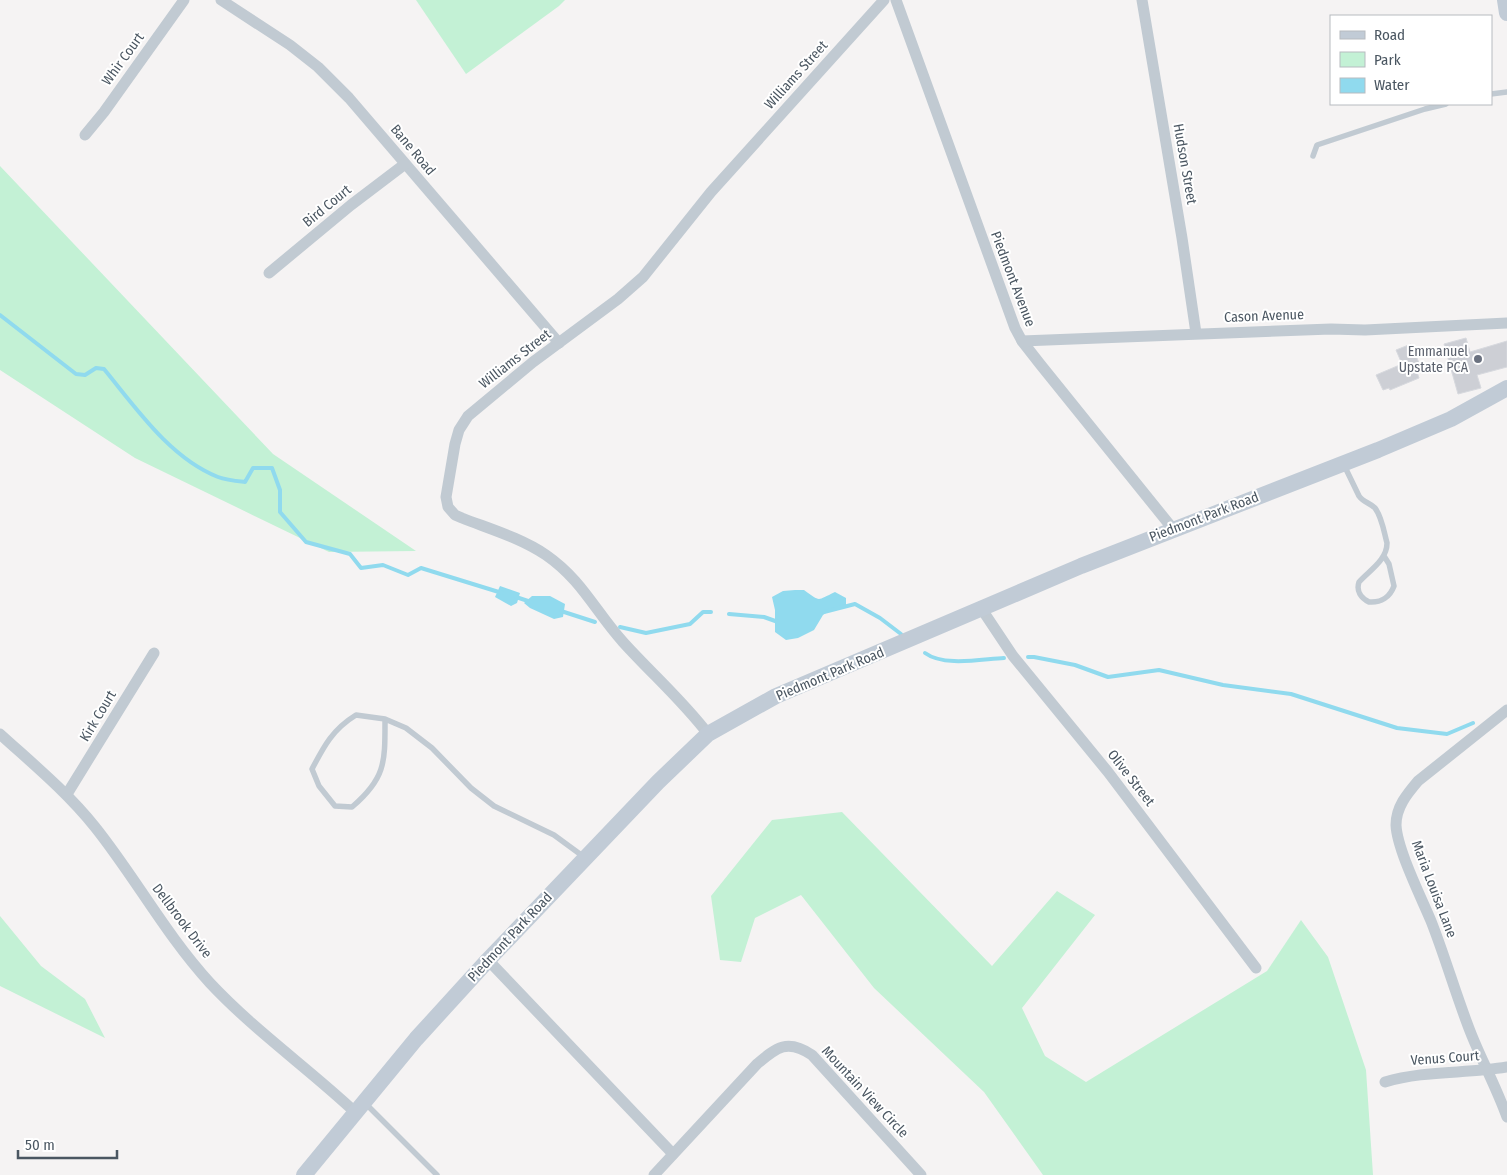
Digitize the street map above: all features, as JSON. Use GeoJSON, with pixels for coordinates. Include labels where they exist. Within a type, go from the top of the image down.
{"type":"FeatureCollection","features":[{"type":"Feature","properties":{"kind":"street","name":"Whir Court"},"geometry":{"type":"LineString","coordinates":[[85,135],[104,112],[184,0]]}},
{"type":"Feature","properties":{"kind":"street","name":"Bane Road"},"geometry":{"type":"LineString","coordinates":[[221,0],[318,67],[349,98],[559,343]]}},
{"type":"Feature","properties":{"kind":"street","name":"Williams Street"},"geometry":{"type":"LineString","coordinates":[[708,734],[696,718],[622,641],[582,587],[568,572],[532,546],[456,515],[448,507],[446,502],[455,444],[459,430],[468,416],[533,362],[618,299],[643,277],[711,192],[884,0]]}},
{"type":"Feature","properties":{"kind":"street","name":"Piedmont Avenue"},"geometry":{"type":"LineString","coordinates":[[896,0],[1015,328],[1022,341],[1173,529]]}},
{"type":"Feature","properties":{"kind":"street","name":"Hudson Street"},"geometry":{"type":"LineString","coordinates":[[1142,0],[1182,238],[1196,334]]}},
{"type":"Feature","properties":{"kind":"street"},"geometry":{"type":"LineString","coordinates":[[1505,0],[1507,13]]}},
{"type":"Feature","properties":{"kind":"street","name":"Bird Court"},"geometry":{"type":"LineString","coordinates":[[269,273],[351,205],[405,164]]}},
{"type":"Feature","properties":{"kind":"street","name":"Cason Avenue"},"geometry":{"type":"LineString","coordinates":[[1022,341],[1331,329],[1366,330],[1507,323]]}},
{"type":"Feature","properties":{"kind":"street","name":"Piedmont Park Road"},"geometry":{"type":"LineString","coordinates":[[304,1175],[416,1039],[488,960],[658,782],[708,734],[776,696],[981,608],[1173,529],[1451,419],[1507,388]]}},
{"type":"Feature","properties":{"kind":"street","name":"Olive Street"},"geometry":{"type":"LineString","coordinates":[[981,608],[1013,656],[1108,772],[1256,968]]}},
{"type":"Feature","properties":{"kind":"street","name":"Kirk Court"},"geometry":{"type":"LineString","coordinates":[[67,794],[154,653]]}},
{"type":"Feature","properties":{"kind":"street","name":"Maria Louisa Lane"},"geometry":{"type":"LineString","coordinates":[[1507,710],[1408,792],[1400,806],[1396,824],[1398,839],[1404,856],[1438,938],[1472,1036],[1507,1117]]}},
{"type":"Feature","properties":{"kind":"street","name":"Dellbrook Drive"},"geometry":{"type":"LineString","coordinates":[[0,734],[67,794],[96,828],[172,936],[209,982],[230,1003],[359,1107]]}},
{"type":"Feature","properties":{"kind":"street"},"geometry":{"type":"LineString","coordinates":[[488,960],[674,1154]]}},
{"type":"Feature","properties":{"kind":"street","name":"Mountain View Circle"},"geometry":{"type":"LineString","coordinates":[[654,1175],[757,1064],[774,1050],[780,1047],[793,1046],[812,1055],[921,1175]]}},
{"type":"Feature","properties":{"kind":"street","name":"Venus Court"},"geometry":{"type":"LineString","coordinates":[[1385,1082],[1408,1076],[1507,1067]]}},
{"type":"Feature","properties":{"kind":"lane"},"geometry":{"type":"LineString","coordinates":[[1492,94],[1507,92]]}},
{"type":"Feature","properties":{"kind":"lane"},"geometry":{"type":"LineString","coordinates":[[1313,156],[1317,145],[1442,105]]}},
{"type":"Feature","properties":{"kind":"lane"},"geometry":{"type":"LineString","coordinates":[[1343,463],[1362,501],[1376,510],[1387,542],[1384,556],[1359,582],[1358,586],[1361,596],[1369,602],[1378,601],[1389,596],[1394,586],[1389,564],[1384,556]]}},
{"type":"Feature","properties":{"kind":"lane"},"geometry":{"type":"LineString","coordinates":[[385,719],[385,754],[380,774],[365,796],[352,807],[335,806],[319,786],[312,769],[326,742],[342,724],[356,715],[385,719],[406,728],[432,748],[471,788],[494,806],[554,835],[585,858]]}},
{"type":"Feature","properties":{"kind":"lane"},"geometry":{"type":"LineString","coordinates":[[359,1107],[437,1175]]}},
{"type":"Feature","properties":{"kind":"green space"},"geometry":{"type":"Polygon","coordinates":[[[416,0],[565,0],[466,74],[416,0]]]}},
{"type":"Feature","properties":{"kind":"green space"},"geometry":{"type":"Polygon","coordinates":[[[0,166],[273,454],[416,551],[329,552],[135,458],[0,370],[0,166]]]}},
{"type":"Feature","properties":{"kind":"green space"},"geometry":{"type":"Polygon","coordinates":[[[842,812],[992,966],[1057,891],[1095,915],[1022,1008],[1045,1056],[1086,1082],[1267,971],[1301,920],[1328,957],[1366,1070],[1373,1175],[1043,1175],[984,1092],[874,988],[801,895],[755,918],[741,962],[720,960],[711,896],[772,820],[842,812]]]}},
{"type":"Feature","properties":{"kind":"green space"},"geometry":{"type":"Polygon","coordinates":[[[0,916],[41,966],[85,999],[105,1038],[0,986],[0,916]]]}},
{"type":"Feature","properties":{"kind":"water"},"geometry":{"type":"Polygon","coordinates":[[[500,586],[520,593],[517,603],[511,606],[495,597],[500,586]]]}},
{"type":"Feature","properties":{"kind":"water"},"geometry":{"type":"Polygon","coordinates":[[[804,590],[819,599],[835,592],[846,598],[846,605],[830,610],[823,615],[814,630],[798,638],[786,640],[775,632],[775,610],[772,597],[783,591],[804,590]]]}},
{"type":"Feature","properties":{"kind":"water"},"geometry":{"type":"Polygon","coordinates":[[[532,596],[550,596],[565,604],[563,617],[554,619],[530,608],[524,603],[532,596]]]}},
{"type":"Feature","properties":{"kind":"building","name":"Emmanuel Upstate PCA"},"geometry":{"type":"Polygon","coordinates":[[[1466,338],[1470,352],[1507,341],[1507,367],[1477,375],[1481,388],[1458,394],[1444,344],[1466,338]]]}},
{"type":"Feature","properties":{"kind":"building"},"geometry":{"type":"Polygon","coordinates":[[[1411,344],[1422,370],[1417,372],[1419,378],[1390,390],[1389,388],[1383,390],[1376,375],[1402,364],[1396,350],[1411,344]]]}},
{"type":"Feature","properties":{"kind":"waterway"},"geometry":{"type":"LineString","coordinates":[[0,315],[76,374],[85,375],[96,368],[104,369],[141,415],[169,445],[201,469],[221,478],[245,482],[253,468],[272,468],[280,490],[280,512],[306,542],[350,554],[361,568],[383,565],[408,575],[421,568],[502,593]]}},
{"type":"Feature","properties":{"kind":"waterway"},"geometry":{"type":"LineString","coordinates":[[516,597],[531,602]]}},
{"type":"Feature","properties":{"kind":"waterway"},"geometry":{"type":"LineString","coordinates":[[824,612],[855,604],[880,618],[901,634]]}},
{"type":"Feature","properties":{"kind":"waterway"},"geometry":{"type":"LineString","coordinates":[[561,611],[595,622]]}},
{"type":"Feature","properties":{"kind":"waterway"},"geometry":{"type":"LineString","coordinates":[[620,627],[646,633],[690,624],[703,612],[711,612]]}},
{"type":"Feature","properties":{"kind":"waterway"},"geometry":{"type":"LineString","coordinates":[[729,614],[764,617],[778,622]]}},
{"type":"Feature","properties":{"kind":"waterway"},"geometry":{"type":"LineString","coordinates":[[925,653],[942,660],[953,661],[1004,658]]}},
{"type":"Feature","properties":{"kind":"waterway"},"geometry":{"type":"LineString","coordinates":[[1028,657],[1075,665],[1108,677],[1159,670],[1223,685],[1291,694],[1397,728],[1447,734],[1473,723]]}},
{"type":"Feature","properties":{"kind":"place","name":"Emmanuel Upstate PCA"},"geometry":{"type":"Point","coordinates":[1478,359]}}]}
